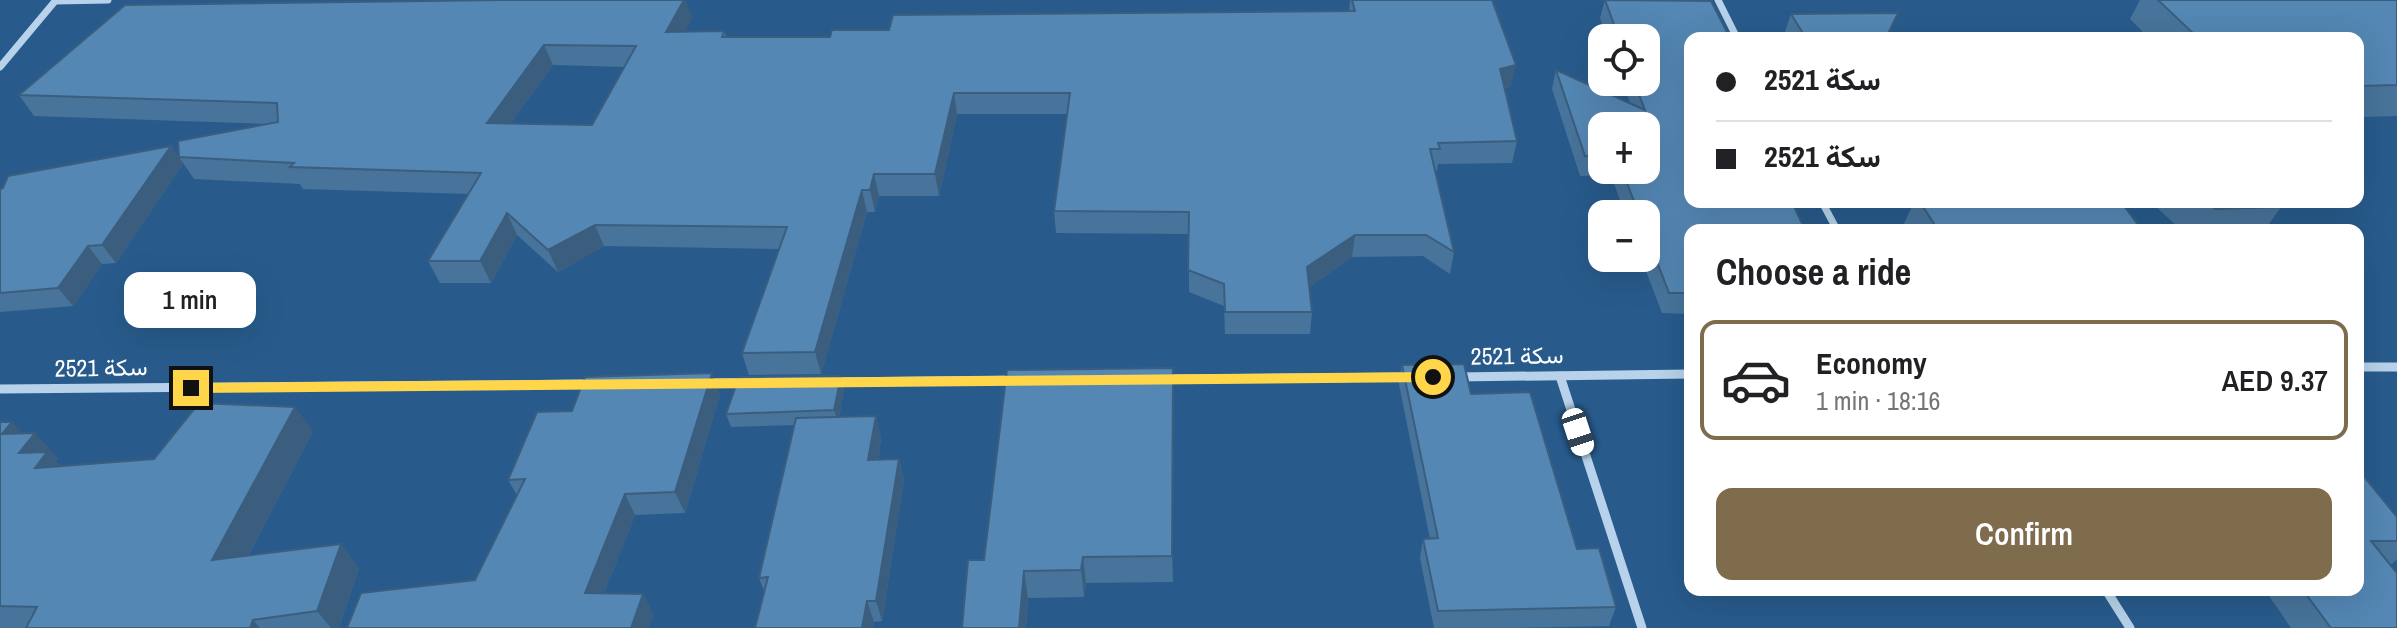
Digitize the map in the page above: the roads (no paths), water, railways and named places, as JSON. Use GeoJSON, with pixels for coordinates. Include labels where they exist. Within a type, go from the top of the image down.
{"type":"FeatureCollection","features":[{"type":"Feature","properties":{"kind":"street"},"geometry":{"type":"LineString","coordinates":[[0,67],[56,1],[108,0]]}},
{"type":"Feature","properties":{"kind":"street"},"geometry":{"type":"LineString","coordinates":[[1718,0],[1734,32]]}},
{"type":"Feature","properties":{"kind":"street"},"geometry":{"type":"LineString","coordinates":[[2364,367],[2397,367]]}},
{"type":"Feature","properties":{"kind":"street","name":"سكة 2521"},"geometry":{"type":"LineString","coordinates":[[1449,377],[1684,374]]}},
{"type":"Feature","properties":{"kind":"street"},"geometry":{"type":"LineString","coordinates":[[1560,376],[1642,628]]}},
{"type":"Feature","properties":{"kind":"street"},"geometry":{"type":"LineString","coordinates":[[1146,379],[1417,377]]}},
{"type":"Feature","properties":{"kind":"street"},"geometry":{"type":"LineString","coordinates":[[828,382],[1019,380]]}},
{"type":"Feature","properties":{"kind":"street"},"geometry":{"type":"LineString","coordinates":[[700,383],[764,383]]}},
{"type":"Feature","properties":{"kind":"street","name":"سكة 2521"},"geometry":{"type":"LineString","coordinates":[[0,389],[605,384]]}},
{"type":"Feature","properties":{"kind":"street"},"geometry":{"type":"LineString","coordinates":[[2110,596],[2130,628]]}}]}
